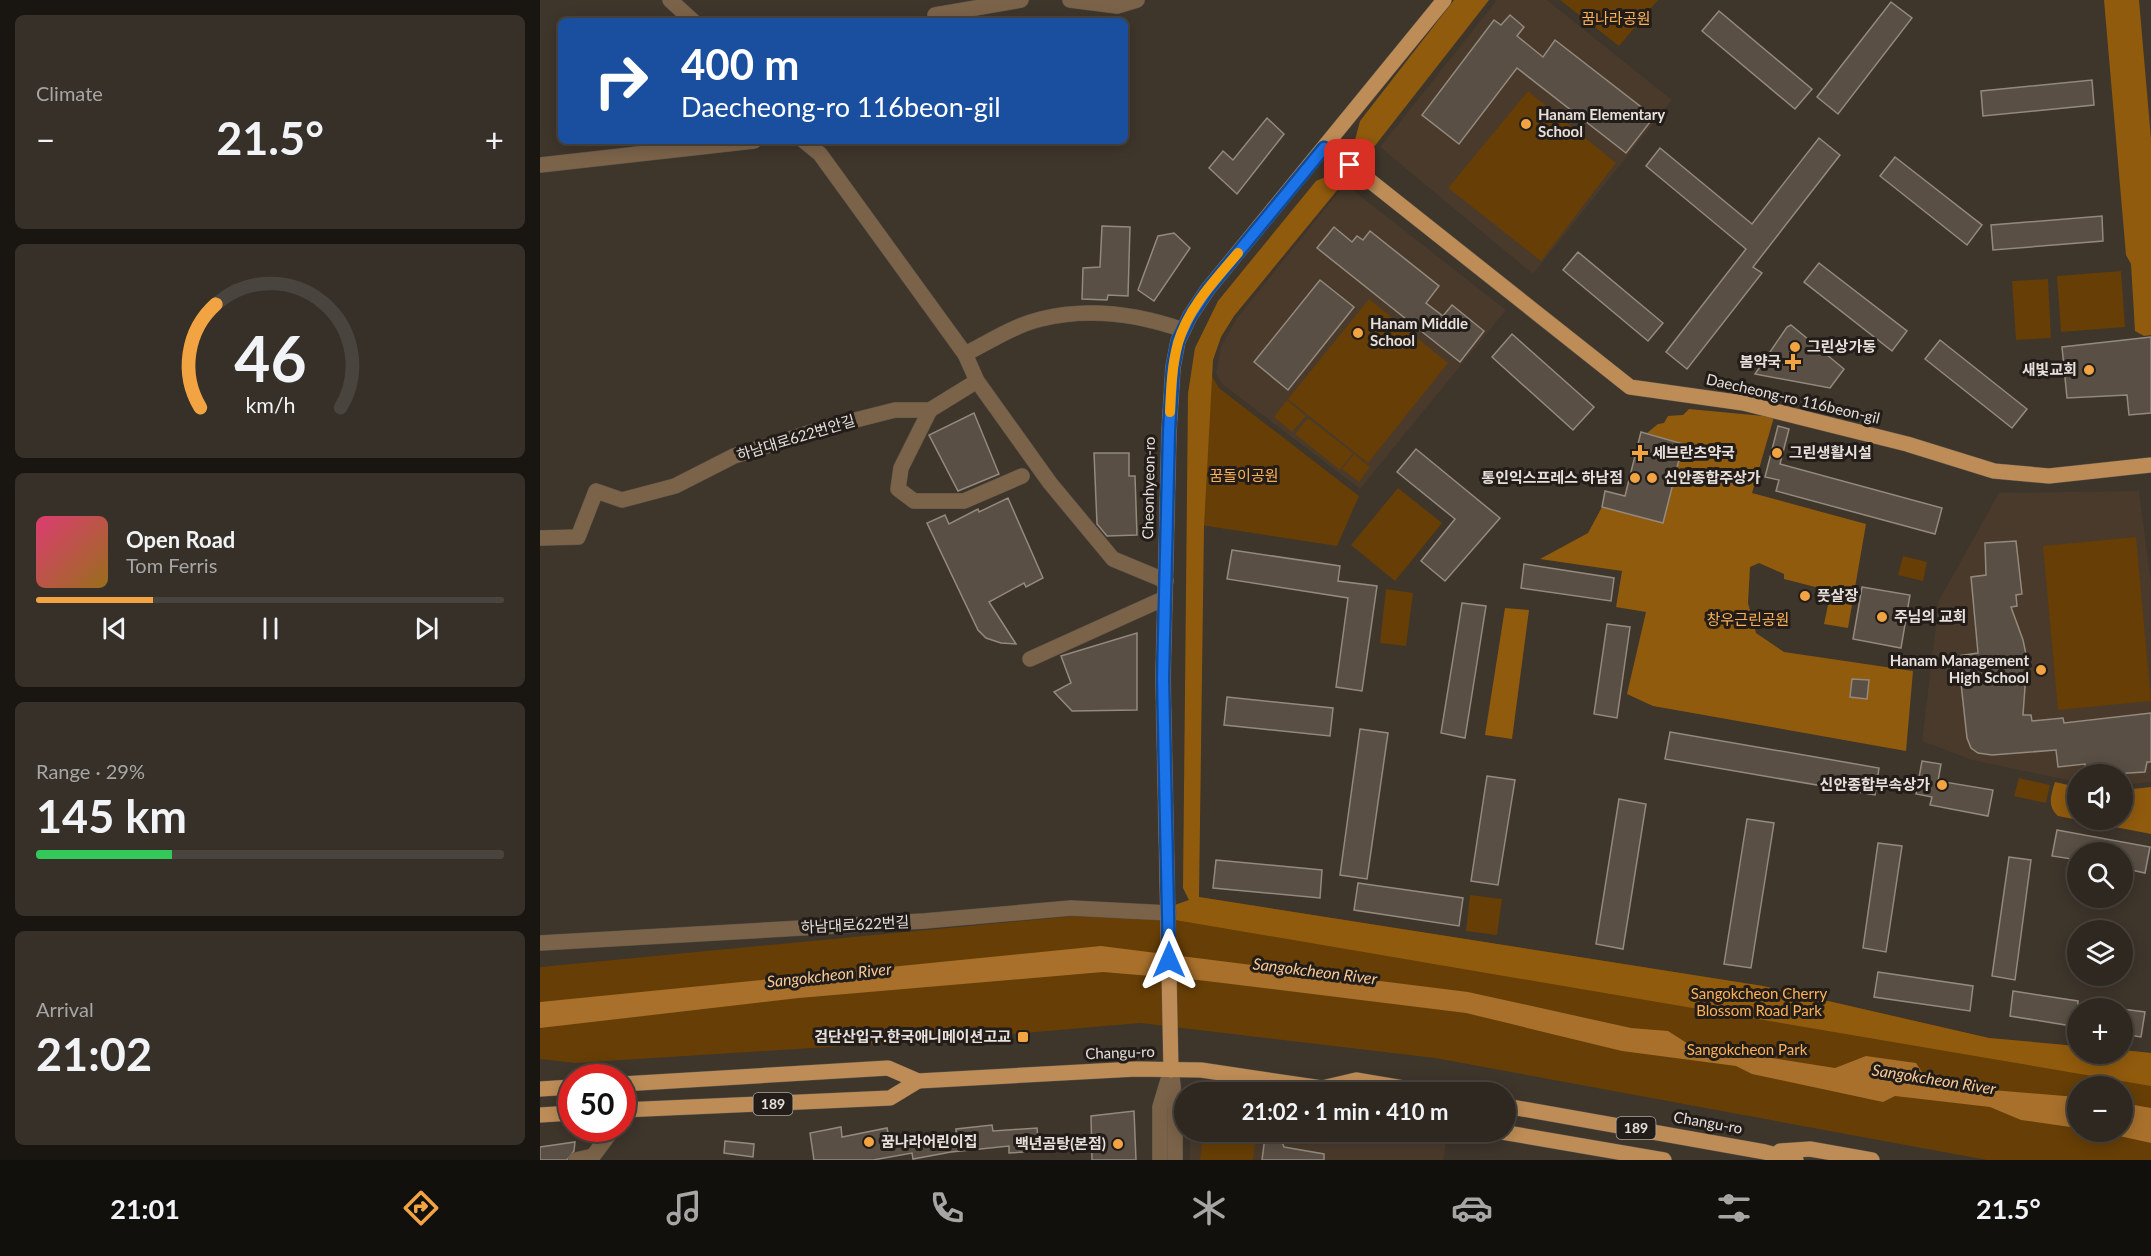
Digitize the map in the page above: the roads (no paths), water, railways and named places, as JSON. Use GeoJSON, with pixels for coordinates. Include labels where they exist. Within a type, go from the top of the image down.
{"type":"FeatureCollection","features":[{"type":"Feature","properties":{"kind":"main road","name":"Cheonhyeon-ro"},"geometry":{"type":"LineString","coordinates":[[1171,1070],[1163,678],[1171,391],[1177,350],[1184,330],[1208,289],[1444,0]]}},
{"type":"Feature","properties":{"kind":"main road","name":"Daecheong-ro 116beon-gil"},"geometry":{"type":"LineString","coordinates":[[1324,148],[1350,165],[1630,387],[1743,403],[1907,444],[1994,471],[2049,476],[2151,465]]}},
{"type":"Feature","properties":{"kind":"main road","name":"Changu-ro"},"geometry":{"type":"LineString","coordinates":[[636,1083],[888,1068],[918,1081],[1201,1070],[1276,1082]]}},
{"type":"Feature","properties":{"kind":"main road","name":"Changu-ro"},"geometry":{"type":"LineString","coordinates":[[1350,1082],[1356,1080],[1368,1082]]}},
{"type":"Feature","properties":{"kind":"main road","name":"Changu-ro"},"geometry":{"type":"LineString","coordinates":[[636,1111],[890,1098],[918,1081]]}},
{"type":"Feature","properties":{"kind":"main road"},"geometry":{"type":"LineString","coordinates":[[540,1089],[558,1088]]}},
{"type":"Feature","properties":{"kind":"main road","name":"Changu-ro"},"geometry":{"type":"LineString","coordinates":[[1516,1108],[1765,1152],[1796,1160]]}},
{"type":"Feature","properties":{"kind":"main road"},"geometry":{"type":"LineString","coordinates":[[540,1115],[558,1114]]}},
{"type":"Feature","properties":{"kind":"main road","name":"189"},"geometry":{"type":"LineString","coordinates":[[1516,1134],[1664,1160]]}},
{"type":"Feature","properties":{"kind":"main road"},"geometry":{"type":"LineString","coordinates":[[1765,1152],[1810,1149],[1872,1160]]}},
{"type":"Feature","properties":{"kind":"street"},"geometry":{"type":"LineString","coordinates":[[670,0],[690,18]]}},
{"type":"Feature","properties":{"kind":"street"},"geometry":{"type":"LineString","coordinates":[[935,15],[1021,0]]}},
{"type":"Feature","properties":{"kind":"street"},"geometry":{"type":"LineString","coordinates":[[1070,0],[1117,6],[1137,0]]}},
{"type":"Feature","properties":{"kind":"street"},"geometry":{"type":"LineString","coordinates":[[540,165],[727,144]]}},
{"type":"Feature","properties":{"kind":"street"},"geometry":{"type":"LineString","coordinates":[[809,144],[965,354],[977,381],[1050,483],[1113,559],[1166,581]]}},
{"type":"Feature","properties":{"kind":"street"},"geometry":{"type":"LineString","coordinates":[[965,354],[1040,319],[1084,312],[1148,318],[1184,330]]}},
{"type":"Feature","properties":{"kind":"street"},"geometry":{"type":"LineString","coordinates":[[977,381],[930,410],[902,468],[898,489],[914,501],[964,501],[1022,476]]}},
{"type":"Feature","properties":{"kind":"street","name":"하남대로622번안길"},"geometry":{"type":"LineString","coordinates":[[540,538],[578,537],[596,491],[622,500],[675,486],[734,456],[828,427],[895,410],[930,410]]}},
{"type":"Feature","properties":{"kind":"street"},"geometry":{"type":"LineString","coordinates":[[1030,658],[1166,598]]}},
{"type":"Feature","properties":{"kind":"street","name":"하남대로622번길"},"geometry":{"type":"LineString","coordinates":[[540,943],[924,921],[1071,908],[1169,913]]}},
{"type":"Feature","properties":{"kind":"street"},"geometry":{"type":"LineString","coordinates":[[1160,1160],[1160,1107],[1171,1070]]}},
{"type":"Feature","properties":{"kind":"street"},"geometry":{"type":"LineString","coordinates":[[1171,1070],[1175,1107],[1175,1160]]}},
{"type":"Feature","properties":{"kind":"street"},"geometry":{"type":"LineString","coordinates":[[576,1160],[593,1156],[604,1142]]}},
{"type":"Feature","properties":{"kind":"water","name":"Sangokcheon River"},"geometry":{"type":"Polygon","coordinates":[[[1101,946],[1468,992],[1631,1028],[1668,1031],[1690,1045],[1835,1068],[1866,1056],[1916,1063],[1927,1080],[1992,1090],[2067,1096],[2067,1127],[2021,1120],[1990,1107],[1895,1096],[1883,1102],[1752,1074],[1736,1066],[1622,1051],[1466,1013],[1198,980],[1103,972],[799,998],[540,1028],[540,1002],[1101,946]]]}},
{"type":"Feature","properties":{"kind":"water"},"geometry":{"type":"Polygon","coordinates":[[[2133,1105],[2151,1108],[2151,1143],[2133,1139],[2133,1105]]]}},
{"type":"Feature","properties":{"kind":"place","name":"Hanam Elementary School"},"geometry":{"type":"Point","coordinates":[1526,124]}},
{"type":"Feature","properties":{"kind":"place","name":"Hanam Middle School"},"geometry":{"type":"Point","coordinates":[1358,333]}},
{"type":"Feature","properties":{"kind":"place","name":"그린상가동"},"geometry":{"type":"Point","coordinates":[1795,347]}},
{"type":"Feature","properties":{"kind":"place","name":"봄약국"},"geometry":{"type":"Point","coordinates":[1793,362]}},
{"type":"Feature","properties":{"kind":"place","name":"새빛교회"},"geometry":{"type":"Point","coordinates":[2089,370]}},
{"type":"Feature","properties":{"kind":"place","name":"세브란츠약국"},"geometry":{"type":"Point","coordinates":[1640,453]}},
{"type":"Feature","properties":{"kind":"place","name":"그린생활시설"},"geometry":{"type":"Point","coordinates":[1777,453]}},
{"type":"Feature","properties":{"kind":"place","name":"통인익스프레스 하남점"},"geometry":{"type":"Point","coordinates":[1635,478]}},
{"type":"Feature","properties":{"kind":"place","name":"신안종합주상가"},"geometry":{"type":"Point","coordinates":[1652,478]}},
{"type":"Feature","properties":{"kind":"place","name":"풋살장"},"geometry":{"type":"Point","coordinates":[1805,596]}},
{"type":"Feature","properties":{"kind":"place","name":"주님의 교회"},"geometry":{"type":"Point","coordinates":[1882,617]}},
{"type":"Feature","properties":{"kind":"place","name":"Hanam Management High School"},"geometry":{"type":"Point","coordinates":[2041,670]}},
{"type":"Feature","properties":{"kind":"place","name":"신안종합부속상가"},"geometry":{"type":"Point","coordinates":[1942,785]}},
{"type":"Feature","properties":{"kind":"place","name":"검단산입구.한국애니메이션고교"},"geometry":{"type":"Point","coordinates":[1023,1037]}},
{"type":"Feature","properties":{"kind":"place","name":"꿈나라어린이집"},"geometry":{"type":"Point","coordinates":[869,1142]}},
{"type":"Feature","properties":{"kind":"place","name":"백년곰탕(본점)"},"geometry":{"type":"Point","coordinates":[1118,1144]}},
{"type":"Feature","properties":{"kind":"park label","name":"꿈나라공원"},"geometry":{"type":"Point","coordinates":[1616,19]}},
{"type":"Feature","properties":{"kind":"park label","name":"꿈돌이공원"},"geometry":{"type":"Point","coordinates":[1244,476]}},
{"type":"Feature","properties":{"kind":"park label","name":"창우근린공원"},"geometry":{"type":"Point","coordinates":[1748,620]}},
{"type":"Feature","properties":{"kind":"park label","name":"Sangokcheon Cherry Blossom Road Park"},"geometry":{"type":"Point","coordinates":[1759,1002]}},
{"type":"Feature","properties":{"kind":"park label","name":"Sangokcheon Park"},"geometry":{"type":"Point","coordinates":[1747,1050]}}]}
